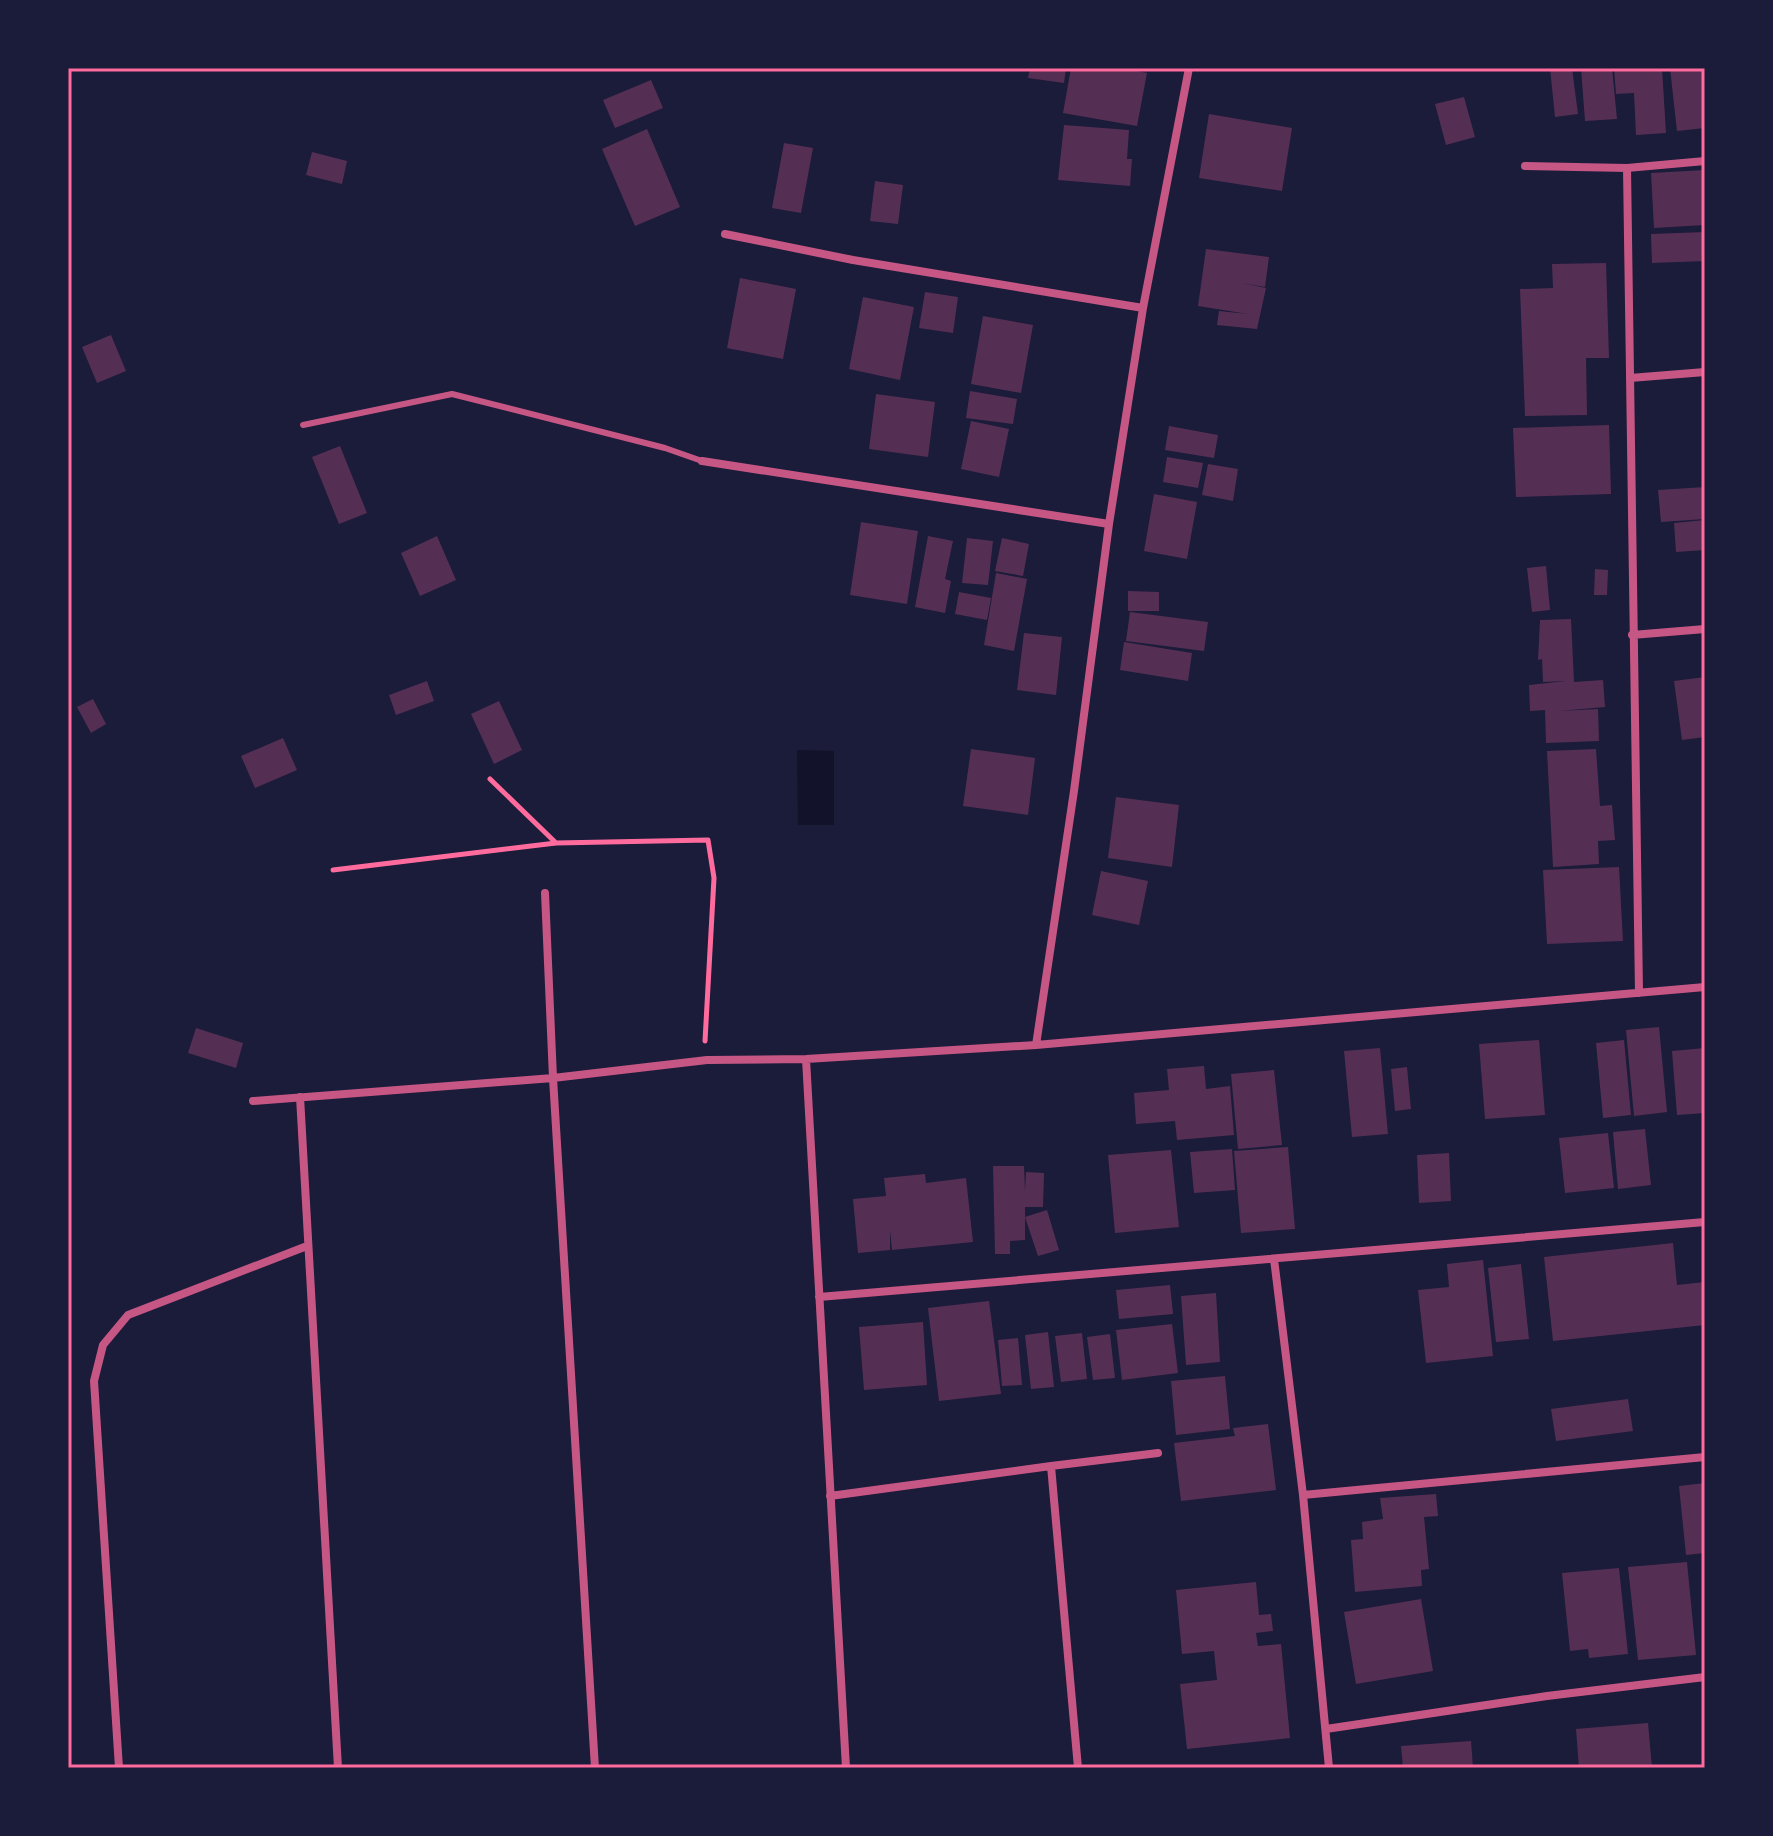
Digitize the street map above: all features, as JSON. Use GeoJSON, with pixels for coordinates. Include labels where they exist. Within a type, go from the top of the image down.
{"type":"FeatureCollection","features":[{"type":"Feature","properties":{"kind":"street"},"geometry":{"type":"LineString","coordinates":[[1036,1045],[1109,524],[1143,308],[1189,68]]}},
{"type":"Feature","properties":{"kind":"street"},"geometry":{"type":"LineString","coordinates":[[1525,166],[1627,168],[1705,161]]}},
{"type":"Feature","properties":{"kind":"street"},"geometry":{"type":"LineString","coordinates":[[1627,168],[1639,993]]}},
{"type":"Feature","properties":{"kind":"street"},"geometry":{"type":"LineString","coordinates":[[725,234],[853,260],[1143,308]]}},
{"type":"Feature","properties":{"kind":"street"},"geometry":{"type":"LineString","coordinates":[[1630,378],[1705,372]]}},
{"type":"Feature","properties":{"kind":"street"},"geometry":{"type":"LineString","coordinates":[[702,461],[1109,524]]}},
{"type":"Feature","properties":{"kind":"street"},"geometry":{"type":"LineString","coordinates":[[1632,635],[1705,629]]}},
{"type":"Feature","properties":{"kind":"street"},"geometry":{"type":"LineString","coordinates":[[545,893],[553,1078],[595,1768]]}},
{"type":"Feature","properties":{"kind":"street"},"geometry":{"type":"LineString","coordinates":[[253,1101],[553,1078],[707,1060],[806,1059],[1036,1045],[1705,987]]}},
{"type":"Feature","properties":{"kind":"street"},"geometry":{"type":"LineString","coordinates":[[806,1059],[846,1768]]}},
{"type":"Feature","properties":{"kind":"street"},"geometry":{"type":"LineString","coordinates":[[300,1097],[338,1768]]}},
{"type":"Feature","properties":{"kind":"street"},"geometry":{"type":"LineString","coordinates":[[819,1297],[1705,1222]]}},
{"type":"Feature","properties":{"kind":"street"},"geometry":{"type":"LineString","coordinates":[[119,1768],[94,1381],[103,1345],[128,1315],[307,1246]]}},
{"type":"Feature","properties":{"kind":"street"},"geometry":{"type":"LineString","coordinates":[[1274,1259],[1303,1495],[1329,1768]]}},
{"type":"Feature","properties":{"kind":"street"},"geometry":{"type":"LineString","coordinates":[[830,1496],[1158,1453]]}},
{"type":"Feature","properties":{"kind":"street"},"geometry":{"type":"LineString","coordinates":[[1303,1495],[1705,1457]]}},
{"type":"Feature","properties":{"kind":"street"},"geometry":{"type":"LineString","coordinates":[[1051,1466],[1078,1768]]}},
{"type":"Feature","properties":{"kind":"street"},"geometry":{"type":"LineString","coordinates":[[1326,1729],[1547,1696],[1705,1677]]}},
{"type":"Feature","properties":{"kind":"lane"},"geometry":{"type":"LineString","coordinates":[[303,425],[452,394],[665,448],[702,461]]}},
{"type":"Feature","properties":{"kind":"path"},"geometry":{"type":"LineString","coordinates":[[490,779],[556,843]]}},
{"type":"Feature","properties":{"kind":"path"},"geometry":{"type":"LineString","coordinates":[[333,870],[556,843],[708,840],[714,878],[704,1031],[707,1060]]}},
{"type":"Feature","properties":{"kind":"shaded area"},"geometry":{"type":"Polygon","coordinates":[[[797,750],[834,751],[834,825],[798,825],[797,750]]]}},
{"type":"Feature","properties":{"kind":"building"},"geometry":{"type":"Polygon","coordinates":[[[1030,68],[1066,68],[1064,83],[1028,78],[1030,68]]]}},
{"type":"Feature","properties":{"kind":"building"},"geometry":{"type":"Polygon","coordinates":[[[1071,68],[1122,68],[1147,73],[1137,126],[1063,113],[1071,68]]]}},
{"type":"Feature","properties":{"kind":"building"},"geometry":{"type":"Polygon","coordinates":[[[1550,68],[1572,68],[1578,114],[1555,117],[1550,68]]]}},
{"type":"Feature","properties":{"kind":"building"},"geometry":{"type":"Polygon","coordinates":[[[1581,68],[1612,68],[1617,119],[1585,121],[1581,68]]]}},
{"type":"Feature","properties":{"kind":"building"},"geometry":{"type":"Polygon","coordinates":[[[1614,68],[1662,68],[1666,133],[1636,135],[1634,93],[1616,94],[1614,68]]]}},
{"type":"Feature","properties":{"kind":"building"},"geometry":{"type":"Polygon","coordinates":[[[1670,68],[1705,68],[1705,128],[1677,131],[1670,68]]]}},
{"type":"Feature","properties":{"kind":"building"},"geometry":{"type":"Polygon","coordinates":[[[651,80],[663,108],[615,128],[603,100],[651,80]]]}},
{"type":"Feature","properties":{"kind":"building"},"geometry":{"type":"Polygon","coordinates":[[[1464,97],[1475,137],[1446,145],[1435,104],[1464,97]]]}},
{"type":"Feature","properties":{"kind":"building"},"geometry":{"type":"Polygon","coordinates":[[[1209,114],[1292,128],[1282,191],[1199,178],[1209,114]]]}},
{"type":"Feature","properties":{"kind":"building"},"geometry":{"type":"Polygon","coordinates":[[[1064,125],[1129,130],[1127,159],[1132,159],[1130,186],[1058,180],[1064,125]]]}},
{"type":"Feature","properties":{"kind":"building"},"geometry":{"type":"Polygon","coordinates":[[[647,129],[680,207],[635,226],[602,149],[647,129]]]}},
{"type":"Feature","properties":{"kind":"building"},"geometry":{"type":"Polygon","coordinates":[[[784,143],[813,148],[801,213],[772,208],[784,143]]]}},
{"type":"Feature","properties":{"kind":"building"},"geometry":{"type":"Polygon","coordinates":[[[312,152],[347,161],[342,184],[306,175],[312,152]]]}},
{"type":"Feature","properties":{"kind":"building"},"geometry":{"type":"Polygon","coordinates":[[[1705,170],[1705,225],[1654,228],[1651,173],[1705,170]]]}},
{"type":"Feature","properties":{"kind":"building"},"geometry":{"type":"Polygon","coordinates":[[[875,181],[903,185],[898,224],[870,221],[875,181]]]}},
{"type":"Feature","properties":{"kind":"building"},"geometry":{"type":"Polygon","coordinates":[[[1705,232],[1705,261],[1652,263],[1651,234],[1705,232]]]}},
{"type":"Feature","properties":{"kind":"building"},"geometry":{"type":"Polygon","coordinates":[[[1206,249],[1269,257],[1265,287],[1242,283],[1266,288],[1257,329],[1217,325],[1219,311],[1248,314],[1198,306],[1206,249]]]}},
{"type":"Feature","properties":{"kind":"building"},"geometry":{"type":"Polygon","coordinates":[[[1606,263],[1609,358],[1586,358],[1587,415],[1525,416],[1520,289],[1553,288],[1552,264],[1606,263]]]}},
{"type":"Feature","properties":{"kind":"building"},"geometry":{"type":"Polygon","coordinates":[[[740,278],[796,289],[783,359],[727,348],[740,278]]]}},
{"type":"Feature","properties":{"kind":"building"},"geometry":{"type":"Polygon","coordinates":[[[925,292],[958,297],[953,333],[919,328],[925,292]]]}},
{"type":"Feature","properties":{"kind":"building"},"geometry":{"type":"Polygon","coordinates":[[[863,297],[914,307],[900,380],[849,369],[863,297]]]}},
{"type":"Feature","properties":{"kind":"building"},"geometry":{"type":"Polygon","coordinates":[[[983,316],[1033,325],[1021,393],[971,384],[983,316]]]}},
{"type":"Feature","properties":{"kind":"building"},"geometry":{"type":"Polygon","coordinates":[[[111,335],[126,371],[97,383],[82,347],[111,335]]]}},
{"type":"Feature","properties":{"kind":"building"},"geometry":{"type":"Polygon","coordinates":[[[970,391],[1017,399],[1013,424],[966,418],[970,391]]]}},
{"type":"Feature","properties":{"kind":"building"},"geometry":{"type":"Polygon","coordinates":[[[876,394],[935,402],[928,457],[869,449],[876,394]]]}},
{"type":"Feature","properties":{"kind":"building"},"geometry":{"type":"Polygon","coordinates":[[[971,421],[1009,429],[999,477],[961,469],[971,421]]]}},
{"type":"Feature","properties":{"kind":"building"},"geometry":{"type":"Polygon","coordinates":[[[1609,425],[1611,494],[1516,497],[1513,428],[1609,425]]]}},
{"type":"Feature","properties":{"kind":"building"},"geometry":{"type":"Polygon","coordinates":[[[1169,426],[1218,435],[1214,458],[1165,450],[1169,426]]]}},
{"type":"Feature","properties":{"kind":"building"},"geometry":{"type":"Polygon","coordinates":[[[340,446],[367,513],[339,524],[312,457],[340,446]]]}},
{"type":"Feature","properties":{"kind":"building"},"geometry":{"type":"Polygon","coordinates":[[[1167,457],[1203,463],[1198,488],[1163,482],[1167,457]]]}},
{"type":"Feature","properties":{"kind":"building"},"geometry":{"type":"Polygon","coordinates":[[[1208,464],[1238,469],[1233,501],[1202,495],[1208,464]]]}},
{"type":"Feature","properties":{"kind":"building"},"geometry":{"type":"Polygon","coordinates":[[[1705,487],[1705,519],[1661,522],[1658,490],[1705,487]]]}},
{"type":"Feature","properties":{"kind":"building"},"geometry":{"type":"Polygon","coordinates":[[[1154,494],[1197,502],[1187,559],[1144,551],[1154,494]]]}},
{"type":"Feature","properties":{"kind":"building"},"geometry":{"type":"Polygon","coordinates":[[[1705,520],[1705,550],[1676,552],[1674,523],[1705,520]]]}},
{"type":"Feature","properties":{"kind":"building"},"geometry":{"type":"Polygon","coordinates":[[[861,522],[918,531],[907,604],[850,595],[861,522]]]}},
{"type":"Feature","properties":{"kind":"building"},"geometry":{"type":"Polygon","coordinates":[[[437,536],[456,580],[420,596],[401,553],[437,536]]]}},
{"type":"Feature","properties":{"kind":"building"},"geometry":{"type":"Polygon","coordinates":[[[928,536],[953,541],[945,579],[951,581],[945,613],[915,607],[928,536]]]}},
{"type":"Feature","properties":{"kind":"building"},"geometry":{"type":"Polygon","coordinates":[[[967,538],[993,541],[988,585],[962,583],[967,538]]]}},
{"type":"Feature","properties":{"kind":"building"},"geometry":{"type":"Polygon","coordinates":[[[1002,538],[1029,544],[1023,576],[995,571],[1002,538]]]}},
{"type":"Feature","properties":{"kind":"building"},"geometry":{"type":"Polygon","coordinates":[[[1546,566],[1550,610],[1532,612],[1527,568],[1546,566]]]}},
{"type":"Feature","properties":{"kind":"building"},"geometry":{"type":"Polygon","coordinates":[[[1595,569],[1608,570],[1607,595],[1594,595],[1595,569]]]}},
{"type":"Feature","properties":{"kind":"building"},"geometry":{"type":"Polygon","coordinates":[[[996,573],[1027,579],[1014,651],[984,645],[996,573]]]}},
{"type":"Feature","properties":{"kind":"building"},"geometry":{"type":"Polygon","coordinates":[[[1128,591],[1159,592],[1159,611],[1128,611],[1128,591]]]}},
{"type":"Feature","properties":{"kind":"building"},"geometry":{"type":"Polygon","coordinates":[[[959,592],[991,598],[987,620],[955,614],[959,592]]]}},
{"type":"Feature","properties":{"kind":"building"},"geometry":{"type":"Polygon","coordinates":[[[1130,612],[1208,622],[1204,651],[1126,641],[1130,612]]]}},
{"type":"Feature","properties":{"kind":"building"},"geometry":{"type":"Polygon","coordinates":[[[1571,619],[1574,682],[1603,680],[1605,707],[1559,711],[1598,709],[1599,741],[1546,743],[1545,710],[1530,711],[1529,685],[1566,681],[1543,682],[1542,659],[1538,660],[1540,620],[1571,619]]]}},
{"type":"Feature","properties":{"kind":"building"},"geometry":{"type":"Polygon","coordinates":[[[1024,633],[1062,637],[1056,695],[1017,690],[1024,633]]]}},
{"type":"Feature","properties":{"kind":"building"},"geometry":{"type":"Polygon","coordinates":[[[1124,642],[1192,653],[1188,681],[1120,670],[1124,642]]]}},
{"type":"Feature","properties":{"kind":"building"},"geometry":{"type":"Polygon","coordinates":[[[1705,677],[1705,737],[1682,740],[1674,681],[1705,677]]]}},
{"type":"Feature","properties":{"kind":"building"},"geometry":{"type":"Polygon","coordinates":[[[427,681],[434,701],[396,715],[389,695],[427,681]]]}},
{"type":"Feature","properties":{"kind":"building"},"geometry":{"type":"Polygon","coordinates":[[[93,699],[106,724],[91,733],[77,707],[93,699]]]}},
{"type":"Feature","properties":{"kind":"building"},"geometry":{"type":"Polygon","coordinates":[[[499,701],[522,750],[494,764],[471,714],[499,701]]]}},
{"type":"Feature","properties":{"kind":"building"},"geometry":{"type":"Polygon","coordinates":[[[283,738],[297,770],[255,788],[241,756],[283,738]]]}},
{"type":"Feature","properties":{"kind":"building"},"geometry":{"type":"Polygon","coordinates":[[[971,749],[1035,758],[1028,815],[963,806],[971,749]]]}},
{"type":"Feature","properties":{"kind":"building"},"geometry":{"type":"Polygon","coordinates":[[[1596,749],[1600,806],[1612,805],[1615,840],[1598,841],[1599,864],[1553,867],[1547,751],[1596,749]]]}},
{"type":"Feature","properties":{"kind":"building"},"geometry":{"type":"Polygon","coordinates":[[[1116,797],[1179,805],[1172,867],[1108,858],[1116,797]]]}},
{"type":"Feature","properties":{"kind":"building"},"geometry":{"type":"Polygon","coordinates":[[[1619,867],[1623,941],[1547,944],[1543,870],[1619,867]]]}},
{"type":"Feature","properties":{"kind":"building"},"geometry":{"type":"Polygon","coordinates":[[[1101,871],[1148,881],[1139,925],[1092,915],[1101,871]]]}},
{"type":"Feature","properties":{"kind":"building"},"geometry":{"type":"Polygon","coordinates":[[[1659,1027],[1667,1112],[1634,1116],[1626,1030],[1659,1027]]]}},
{"type":"Feature","properties":{"kind":"building"},"geometry":{"type":"Polygon","coordinates":[[[196,1028],[243,1043],[236,1068],[188,1053],[196,1028]]]}},
{"type":"Feature","properties":{"kind":"building"},"geometry":{"type":"Polygon","coordinates":[[[1539,1040],[1545,1115],[1485,1119],[1479,1044],[1539,1040]]]}},
{"type":"Feature","properties":{"kind":"building"},"geometry":{"type":"Polygon","coordinates":[[[1624,1040],[1631,1115],[1603,1118],[1596,1043],[1624,1040]]]}},
{"type":"Feature","properties":{"kind":"building"},"geometry":{"type":"Polygon","coordinates":[[[1380,1048],[1388,1134],[1352,1137],[1344,1051],[1380,1048]]]}},
{"type":"Feature","properties":{"kind":"building"},"geometry":{"type":"Polygon","coordinates":[[[1705,1048],[1705,1113],[1677,1115],[1672,1051],[1705,1048]]]}},
{"type":"Feature","properties":{"kind":"building"},"geometry":{"type":"Polygon","coordinates":[[[1204,1066],[1206,1089],[1230,1086],[1234,1135],[1177,1140],[1175,1121],[1136,1124],[1134,1093],[1169,1090],[1167,1069],[1204,1066]]]}},
{"type":"Feature","properties":{"kind":"building"},"geometry":{"type":"Polygon","coordinates":[[[1407,1067],[1411,1109],[1395,1111],[1391,1069],[1407,1067]]]}},
{"type":"Feature","properties":{"kind":"building"},"geometry":{"type":"Polygon","coordinates":[[[1274,1070],[1282,1145],[1238,1149],[1231,1074],[1274,1070]]]}},
{"type":"Feature","properties":{"kind":"building"},"geometry":{"type":"Polygon","coordinates":[[[1645,1129],[1651,1185],[1618,1189],[1613,1132],[1645,1129]]]}},
{"type":"Feature","properties":{"kind":"building"},"geometry":{"type":"Polygon","coordinates":[[[1608,1133],[1614,1188],[1565,1193],[1559,1138],[1608,1133]]]}},
{"type":"Feature","properties":{"kind":"building"},"geometry":{"type":"Polygon","coordinates":[[[1288,1147],[1295,1229],[1241,1233],[1234,1151],[1288,1147]]]}},
{"type":"Feature","properties":{"kind":"building"},"geometry":{"type":"Polygon","coordinates":[[[1232,1149],[1235,1190],[1194,1193],[1190,1152],[1232,1149]]]}},
{"type":"Feature","properties":{"kind":"building"},"geometry":{"type":"Polygon","coordinates":[[[1171,1150],[1179,1227],[1115,1233],[1108,1155],[1171,1150]]]}},
{"type":"Feature","properties":{"kind":"building"},"geometry":{"type":"Polygon","coordinates":[[[1449,1153],[1451,1201],[1419,1203],[1417,1155],[1449,1153]]]}},
{"type":"Feature","properties":{"kind":"building"},"geometry":{"type":"Polygon","coordinates":[[[993,1166],[1024,1166],[1025,1191],[1026,1172],[1044,1173],[1043,1207],[1025,1207],[1025,1240],[1010,1241],[1010,1254],[995,1254],[993,1166]]]}},
{"type":"Feature","properties":{"kind":"building"},"geometry":{"type":"Polygon","coordinates":[[[925,1174],[926,1183],[966,1178],[973,1242],[892,1250],[890,1230],[890,1250],[858,1253],[853,1199],[886,1196],[884,1178],[925,1174]]]}},
{"type":"Feature","properties":{"kind":"building"},"geometry":{"type":"Polygon","coordinates":[[[1047,1210],[1059,1250],[1038,1256],[1025,1217],[1047,1210]]]}},
{"type":"Feature","properties":{"kind":"building"},"geometry":{"type":"Polygon","coordinates":[[[1673,1243],[1677,1285],[1705,1282],[1705,1325],[1553,1341],[1544,1257],[1673,1243]]]}},
{"type":"Feature","properties":{"kind":"building"},"geometry":{"type":"Polygon","coordinates":[[[1483,1260],[1493,1356],[1426,1363],[1418,1290],[1449,1287],[1447,1264],[1483,1260]]]}},
{"type":"Feature","properties":{"kind":"building"},"geometry":{"type":"Polygon","coordinates":[[[1521,1264],[1529,1339],[1496,1342],[1488,1268],[1521,1264]]]}},
{"type":"Feature","properties":{"kind":"building"},"geometry":{"type":"Polygon","coordinates":[[[1170,1285],[1173,1314],[1119,1319],[1116,1290],[1170,1285]]]}},
{"type":"Feature","properties":{"kind":"building"},"geometry":{"type":"Polygon","coordinates":[[[1216,1293],[1220,1362],[1186,1365],[1181,1296],[1216,1293]]]}},
{"type":"Feature","properties":{"kind":"building"},"geometry":{"type":"Polygon","coordinates":[[[989,1301],[1001,1394],[939,1401],[928,1308],[989,1301]]]}},
{"type":"Feature","properties":{"kind":"building"},"geometry":{"type":"Polygon","coordinates":[[[923,1322],[927,1385],[864,1390],[859,1327],[923,1322]]]}},
{"type":"Feature","properties":{"kind":"building"},"geometry":{"type":"Polygon","coordinates":[[[1172,1324],[1178,1373],[1122,1380],[1116,1330],[1172,1324]]]}},
{"type":"Feature","properties":{"kind":"building"},"geometry":{"type":"Polygon","coordinates":[[[1048,1332],[1054,1387],[1031,1389],[1025,1335],[1048,1332]]]}},
{"type":"Feature","properties":{"kind":"building"},"geometry":{"type":"Polygon","coordinates":[[[1082,1333],[1087,1379],[1061,1382],[1055,1336],[1082,1333]]]}},
{"type":"Feature","properties":{"kind":"building"},"geometry":{"type":"Polygon","coordinates":[[[1110,1334],[1115,1378],[1093,1380],[1087,1337],[1110,1334]]]}},
{"type":"Feature","properties":{"kind":"building"},"geometry":{"type":"Polygon","coordinates":[[[1018,1338],[1022,1385],[1002,1386],[998,1340],[1018,1338]]]}},
{"type":"Feature","properties":{"kind":"building"},"geometry":{"type":"Polygon","coordinates":[[[1225,1376],[1230,1429],[1176,1435],[1171,1381],[1225,1376]]]}},
{"type":"Feature","properties":{"kind":"building"},"geometry":{"type":"Polygon","coordinates":[[[1628,1399],[1633,1431],[1556,1441],[1551,1409],[1628,1399]]]}},
{"type":"Feature","properties":{"kind":"building"},"geometry":{"type":"Polygon","coordinates":[[[1268,1424],[1276,1490],[1181,1501],[1174,1443],[1235,1436],[1233,1428],[1268,1424]]]}},
{"type":"Feature","properties":{"kind":"building"},"geometry":{"type":"Polygon","coordinates":[[[1705,1483],[1705,1553],[1686,1555],[1679,1486],[1705,1483]]]}},
{"type":"Feature","properties":{"kind":"building"},"geometry":{"type":"Polygon","coordinates":[[[1436,1494],[1438,1516],[1424,1517],[1429,1569],[1421,1570],[1422,1586],[1355,1592],[1351,1540],[1363,1539],[1362,1522],[1383,1519],[1380,1498],[1436,1494]]]}},
{"type":"Feature","properties":{"kind":"building"},"geometry":{"type":"Polygon","coordinates":[[[1687,1562],[1696,1655],[1638,1660],[1628,1567],[1687,1562]]]}},
{"type":"Feature","properties":{"kind":"building"},"geometry":{"type":"Polygon","coordinates":[[[1619,1568],[1628,1654],[1589,1658],[1588,1649],[1570,1651],[1562,1573],[1619,1568]]]}},
{"type":"Feature","properties":{"kind":"building"},"geometry":{"type":"Polygon","coordinates":[[[1256,1582],[1259,1615],[1271,1614],[1273,1631],[1256,1633],[1258,1646],[1281,1644],[1290,1738],[1187,1749],[1180,1684],[1217,1680],[1214,1651],[1182,1654],[1176,1590],[1256,1582]]]}},
{"type":"Feature","properties":{"kind":"building"},"geometry":{"type":"Polygon","coordinates":[[[1421,1599],[1433,1671],[1356,1684],[1344,1612],[1421,1599]]]}},
{"type":"Feature","properties":{"kind":"building"},"geometry":{"type":"Polygon","coordinates":[[[1648,1723],[1652,1768],[1579,1768],[1576,1729],[1648,1723]]]}},
{"type":"Feature","properties":{"kind":"building"},"geometry":{"type":"Polygon","coordinates":[[[1471,1741],[1473,1768],[1403,1768],[1401,1746],[1471,1741]]]}}]}
